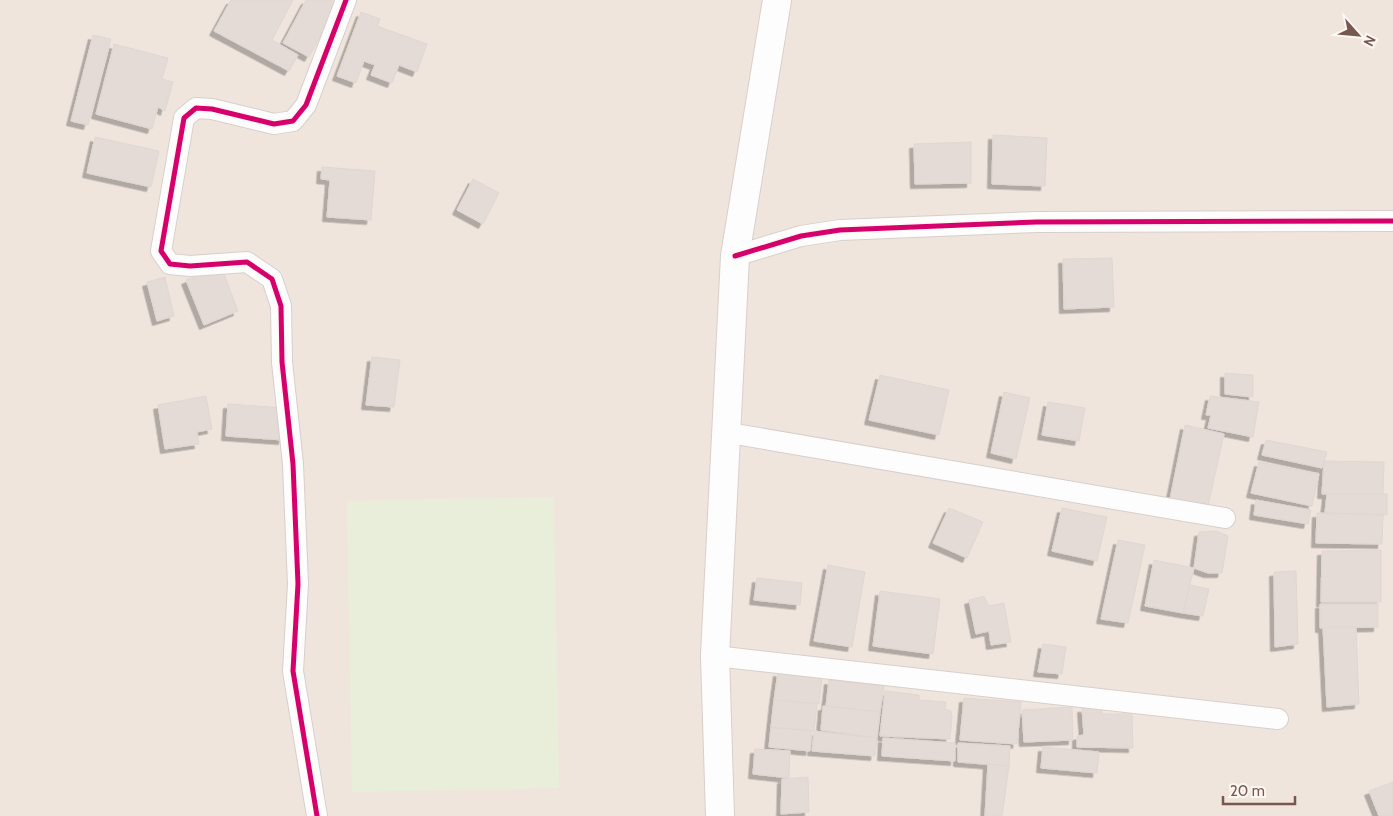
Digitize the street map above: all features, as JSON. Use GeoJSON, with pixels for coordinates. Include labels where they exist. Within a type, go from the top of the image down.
{"type":"FeatureCollection","features":[{"type":"Feature","properties":{"kind":"main road"},"geometry":{"type":"LineString","coordinates":[[720,816],[715,656],[724,432],[735,256],[777,0]]}},
{"type":"Feature","properties":{"kind":"street"},"geometry":{"type":"LineString","coordinates":[[317,816],[293,671],[298,584],[293,464],[282,362],[281,306],[272,279],[247,262],[190,266],[170,264],[161,251],[184,118],[196,108],[212,109],[274,124],[293,121],[306,105],[346,0]]}},
{"type":"Feature","properties":{"kind":"street"},"geometry":{"type":"LineString","coordinates":[[735,256],[801,236],[840,230],[1036,222],[1393,221]]}},
{"type":"Feature","properties":{"kind":"street"},"geometry":{"type":"LineString","coordinates":[[724,432],[1225,518]]}},
{"type":"Feature","properties":{"kind":"street"},"geometry":{"type":"LineString","coordinates":[[715,656],[1278,719]]}},
{"type":"Feature","properties":{"kind":"shaded area"},"geometry":{"type":"Polygon","coordinates":[[[0,0],[1393,0],[1393,816],[0,816],[0,0]]]}},
{"type":"Feature","properties":{"kind":"green space"},"geometry":{"type":"Polygon","coordinates":[[[554,497],[559,788],[352,792],[347,501],[554,497]]]}},
{"type":"Feature","properties":{"kind":"building"},"geometry":{"type":"Polygon","coordinates":[[[231,0],[293,0],[272,40],[298,55],[289,71],[214,31],[231,0]]]}},
{"type":"Feature","properties":{"kind":"building"},"geometry":{"type":"Polygon","coordinates":[[[306,0],[331,0],[338,4],[309,57],[283,43],[306,0]]]}},
{"type":"Feature","properties":{"kind":"building"},"geometry":{"type":"Polygon","coordinates":[[[361,12],[380,19],[377,26],[427,44],[417,72],[399,65],[392,83],[371,75],[375,65],[364,61],[356,83],[337,76],[361,12]]]}},
{"type":"Feature","properties":{"kind":"building"},"geometry":{"type":"Polygon","coordinates":[[[93,35],[111,39],[88,125],[71,121],[93,35]]]}},
{"type":"Feature","properties":{"kind":"building"},"geometry":{"type":"Polygon","coordinates":[[[114,44],[168,58],[162,79],[173,82],[165,111],[158,107],[152,129],[96,114],[114,44]]]}},
{"type":"Feature","properties":{"kind":"building"},"geometry":{"type":"Polygon","coordinates":[[[993,135],[1047,138],[1045,186],[992,184],[993,135]]]}},
{"type":"Feature","properties":{"kind":"building"},"geometry":{"type":"Polygon","coordinates":[[[95,137],[159,151],[151,187],[87,173],[95,137]]]}},
{"type":"Feature","properties":{"kind":"building"},"geometry":{"type":"Polygon","coordinates":[[[971,142],[971,183],[915,184],[914,144],[971,142]]]}},
{"type":"Feature","properties":{"kind":"building"},"geometry":{"type":"Polygon","coordinates":[[[322,167],[375,171],[371,220],[327,217],[330,180],[321,179],[322,167]]]}},
{"type":"Feature","properties":{"kind":"building"},"geometry":{"type":"Polygon","coordinates":[[[473,179],[499,193],[483,224],[457,210],[473,179]]]}},
{"type":"Feature","properties":{"kind":"building"},"geometry":{"type":"Polygon","coordinates":[[[1112,258],[1114,307],[1064,309],[1063,259],[1112,258]]]}},
{"type":"Feature","properties":{"kind":"building"},"geometry":{"type":"Polygon","coordinates":[[[221,266],[238,311],[204,325],[186,280],[221,266]]]}},
{"type":"Feature","properties":{"kind":"building"},"geometry":{"type":"Polygon","coordinates":[[[165,277],[174,316],[157,321],[147,282],[165,277]]]}},
{"type":"Feature","properties":{"kind":"building"},"geometry":{"type":"Polygon","coordinates":[[[372,357],[400,360],[394,407],[366,405],[372,357]]]}},
{"type":"Feature","properties":{"kind":"building"},"geometry":{"type":"Polygon","coordinates":[[[1225,373],[1253,375],[1253,397],[1225,394],[1225,373]]]}},
{"type":"Feature","properties":{"kind":"building"},"geometry":{"type":"Polygon","coordinates":[[[880,375],[949,390],[939,435],[869,420],[880,375]]]}},
{"type":"Feature","properties":{"kind":"building"},"geometry":{"type":"Polygon","coordinates":[[[1004,392],[1030,398],[1016,459],[991,453],[1004,392]]]}},
{"type":"Feature","properties":{"kind":"building"},"geometry":{"type":"Polygon","coordinates":[[[206,396],[212,429],[197,432],[199,444],[165,449],[158,405],[206,396]]]}},
{"type":"Feature","properties":{"kind":"building"},"geometry":{"type":"Polygon","coordinates":[[[1210,396],[1259,402],[1253,437],[1208,428],[1211,415],[1206,415],[1210,396]]]}},
{"type":"Feature","properties":{"kind":"building"},"geometry":{"type":"Polygon","coordinates":[[[1048,402],[1085,408],[1079,441],[1042,435],[1048,402]]]}},
{"type":"Feature","properties":{"kind":"building"},"geometry":{"type":"Polygon","coordinates":[[[228,404],[285,408],[283,440],[226,436],[228,404]]]}},
{"type":"Feature","properties":{"kind":"building"},"geometry":{"type":"Polygon","coordinates":[[[1185,425],[1224,434],[1208,506],[1170,499],[1185,425]]]}},
{"type":"Feature","properties":{"kind":"building"},"geometry":{"type":"Polygon","coordinates":[[[1266,440],[1327,452],[1322,468],[1262,455],[1266,440]]]}},
{"type":"Feature","properties":{"kind":"building"},"geometry":{"type":"Polygon","coordinates":[[[1324,461],[1384,462],[1383,494],[1322,494],[1324,461]]]}},
{"type":"Feature","properties":{"kind":"building"},"geometry":{"type":"Polygon","coordinates":[[[1259,462],[1319,474],[1312,506],[1251,493],[1259,462]]]}},
{"type":"Feature","properties":{"kind":"building"},"geometry":{"type":"Polygon","coordinates":[[[1327,494],[1387,494],[1387,515],[1325,513],[1327,494]]]}},
{"type":"Feature","properties":{"kind":"building"},"geometry":{"type":"Polygon","coordinates":[[[1256,500],[1311,510],[1308,524],[1254,515],[1256,500]]]}},
{"type":"Feature","properties":{"kind":"building"},"geometry":{"type":"Polygon","coordinates":[[[949,508],[983,522],[967,558],[933,543],[949,508]]]}},
{"type":"Feature","properties":{"kind":"building"},"geometry":{"type":"Polygon","coordinates":[[[1062,508],[1107,517],[1097,561],[1052,551],[1062,508]]]}},
{"type":"Feature","properties":{"kind":"building"},"geometry":{"type":"Polygon","coordinates":[[[1317,513],[1383,515],[1382,544],[1316,543],[1317,513]]]}},
{"type":"Feature","properties":{"kind":"building"},"geometry":{"type":"Polygon","coordinates":[[[1216,531],[1228,536],[1222,573],[1208,573],[1194,568],[1199,532],[1216,531]]]}},
{"type":"Feature","properties":{"kind":"building"},"geometry":{"type":"Polygon","coordinates":[[[1118,540],[1145,545],[1128,623],[1101,619],[1118,540]]]}},
{"type":"Feature","properties":{"kind":"building"},"geometry":{"type":"Polygon","coordinates":[[[1381,550],[1381,602],[1321,602],[1322,551],[1381,550]]]}},
{"type":"Feature","properties":{"kind":"building"},"geometry":{"type":"Polygon","coordinates":[[[1154,560],[1194,568],[1183,613],[1145,606],[1154,560]]]}},
{"type":"Feature","properties":{"kind":"building"},"geometry":{"type":"Polygon","coordinates":[[[828,565],[865,572],[852,647],[814,641],[828,565]]]}},
{"type":"Feature","properties":{"kind":"building"},"geometry":{"type":"Polygon","coordinates":[[[1296,571],[1298,644],[1275,647],[1274,572],[1296,571]]]}},
{"type":"Feature","properties":{"kind":"building"},"geometry":{"type":"Polygon","coordinates":[[[757,578],[802,583],[800,605],[754,600],[757,578]]]}},
{"type":"Feature","properties":{"kind":"building"},"geometry":{"type":"Polygon","coordinates":[[[1190,585],[1209,589],[1203,616],[1183,613],[1190,585]]]}},
{"type":"Feature","properties":{"kind":"building"},"geometry":{"type":"Polygon","coordinates":[[[880,591],[940,599],[933,654],[873,646],[880,591]]]}},
{"type":"Feature","properties":{"kind":"building"},"geometry":{"type":"Polygon","coordinates":[[[984,596],[989,606],[1004,603],[1011,642],[991,645],[989,631],[976,634],[969,600],[984,596]]]}},
{"type":"Feature","properties":{"kind":"building"},"geometry":{"type":"Polygon","coordinates":[[[1320,604],[1378,604],[1378,627],[1320,628],[1320,604]]]}},
{"type":"Feature","properties":{"kind":"building"},"geometry":{"type":"Polygon","coordinates":[[[1323,627],[1356,627],[1359,704],[1327,707],[1323,627]]]}},
{"type":"Feature","properties":{"kind":"building"},"geometry":{"type":"Polygon","coordinates":[[[1043,644],[1066,647],[1062,674],[1038,672],[1043,644]]]}},
{"type":"Feature","properties":{"kind":"building"},"geometry":{"type":"Polygon","coordinates":[[[778,672],[822,678],[819,704],[774,700],[778,672]]]}},
{"type":"Feature","properties":{"kind":"building"},"geometry":{"type":"Polygon","coordinates":[[[829,680],[884,686],[880,712],[826,706],[829,680]]]}},
{"type":"Feature","properties":{"kind":"building"},"geometry":{"type":"Polygon","coordinates":[[[885,691],[919,695],[919,700],[946,702],[945,709],[951,711],[952,717],[950,739],[880,736],[885,691]]]}},
{"type":"Feature","properties":{"kind":"building"},"geometry":{"type":"Polygon","coordinates":[[[964,698],[1021,702],[1017,744],[960,740],[964,698]]]}},
{"type":"Feature","properties":{"kind":"building"},"geometry":{"type":"Polygon","coordinates":[[[774,700],[817,704],[814,731],[771,727],[774,700]]]}},
{"type":"Feature","properties":{"kind":"building"},"geometry":{"type":"Polygon","coordinates":[[[823,706],[880,712],[877,738],[821,730],[823,706]]]}},
{"type":"Feature","properties":{"kind":"building"},"geometry":{"type":"Polygon","coordinates":[[[1072,707],[1073,740],[1024,742],[1022,710],[1072,707]]]}},
{"type":"Feature","properties":{"kind":"building"},"geometry":{"type":"Polygon","coordinates":[[[1082,708],[1102,708],[1102,714],[1132,714],[1133,748],[1077,747],[1077,736],[1084,735],[1082,708]]]}},
{"type":"Feature","properties":{"kind":"building"},"geometry":{"type":"Polygon","coordinates":[[[771,727],[812,731],[810,751],[769,747],[771,727]]]}},
{"type":"Feature","properties":{"kind":"building"},"geometry":{"type":"Polygon","coordinates":[[[814,731],[877,738],[875,756],[812,751],[814,731]]]}},
{"type":"Feature","properties":{"kind":"building"},"geometry":{"type":"Polygon","coordinates":[[[883,738],[955,743],[955,761],[882,756],[883,738]]]}},
{"type":"Feature","properties":{"kind":"building"},"geometry":{"type":"Polygon","coordinates":[[[958,743],[1010,746],[1009,766],[958,762],[958,743]]]}},
{"type":"Feature","properties":{"kind":"building"},"geometry":{"type":"Polygon","coordinates":[[[1043,747],[1099,752],[1097,773],[1041,768],[1043,747]]]}},
{"type":"Feature","properties":{"kind":"building"},"geometry":{"type":"Polygon","coordinates":[[[755,749],[790,751],[789,778],[753,774],[755,749]]]}},
{"type":"Feature","properties":{"kind":"building"},"geometry":{"type":"Polygon","coordinates":[[[988,764],[1009,766],[1002,816],[985,816],[988,764]]]}},
{"type":"Feature","properties":{"kind":"building"},"geometry":{"type":"Polygon","coordinates":[[[808,777],[809,812],[781,814],[782,779],[808,777]]]}},
{"type":"Feature","properties":{"kind":"building"},"geometry":{"type":"Polygon","coordinates":[[[1393,782],[1393,816],[1379,816],[1369,791],[1393,782]]]}},
{"type":"Feature","properties":{"kind":"cycle path"},"geometry":{"type":"LineString","coordinates":[[317,816],[293,671],[298,584],[293,464],[282,362],[281,306],[272,279],[247,262],[190,266],[170,264],[161,251],[184,118],[196,108],[212,109],[274,124],[293,121],[306,105],[346,0]]}},
{"type":"Feature","properties":{"kind":"cycle path"},"geometry":{"type":"LineString","coordinates":[[735,256],[801,236],[840,230],[1037,222],[1393,221]]}}]}
